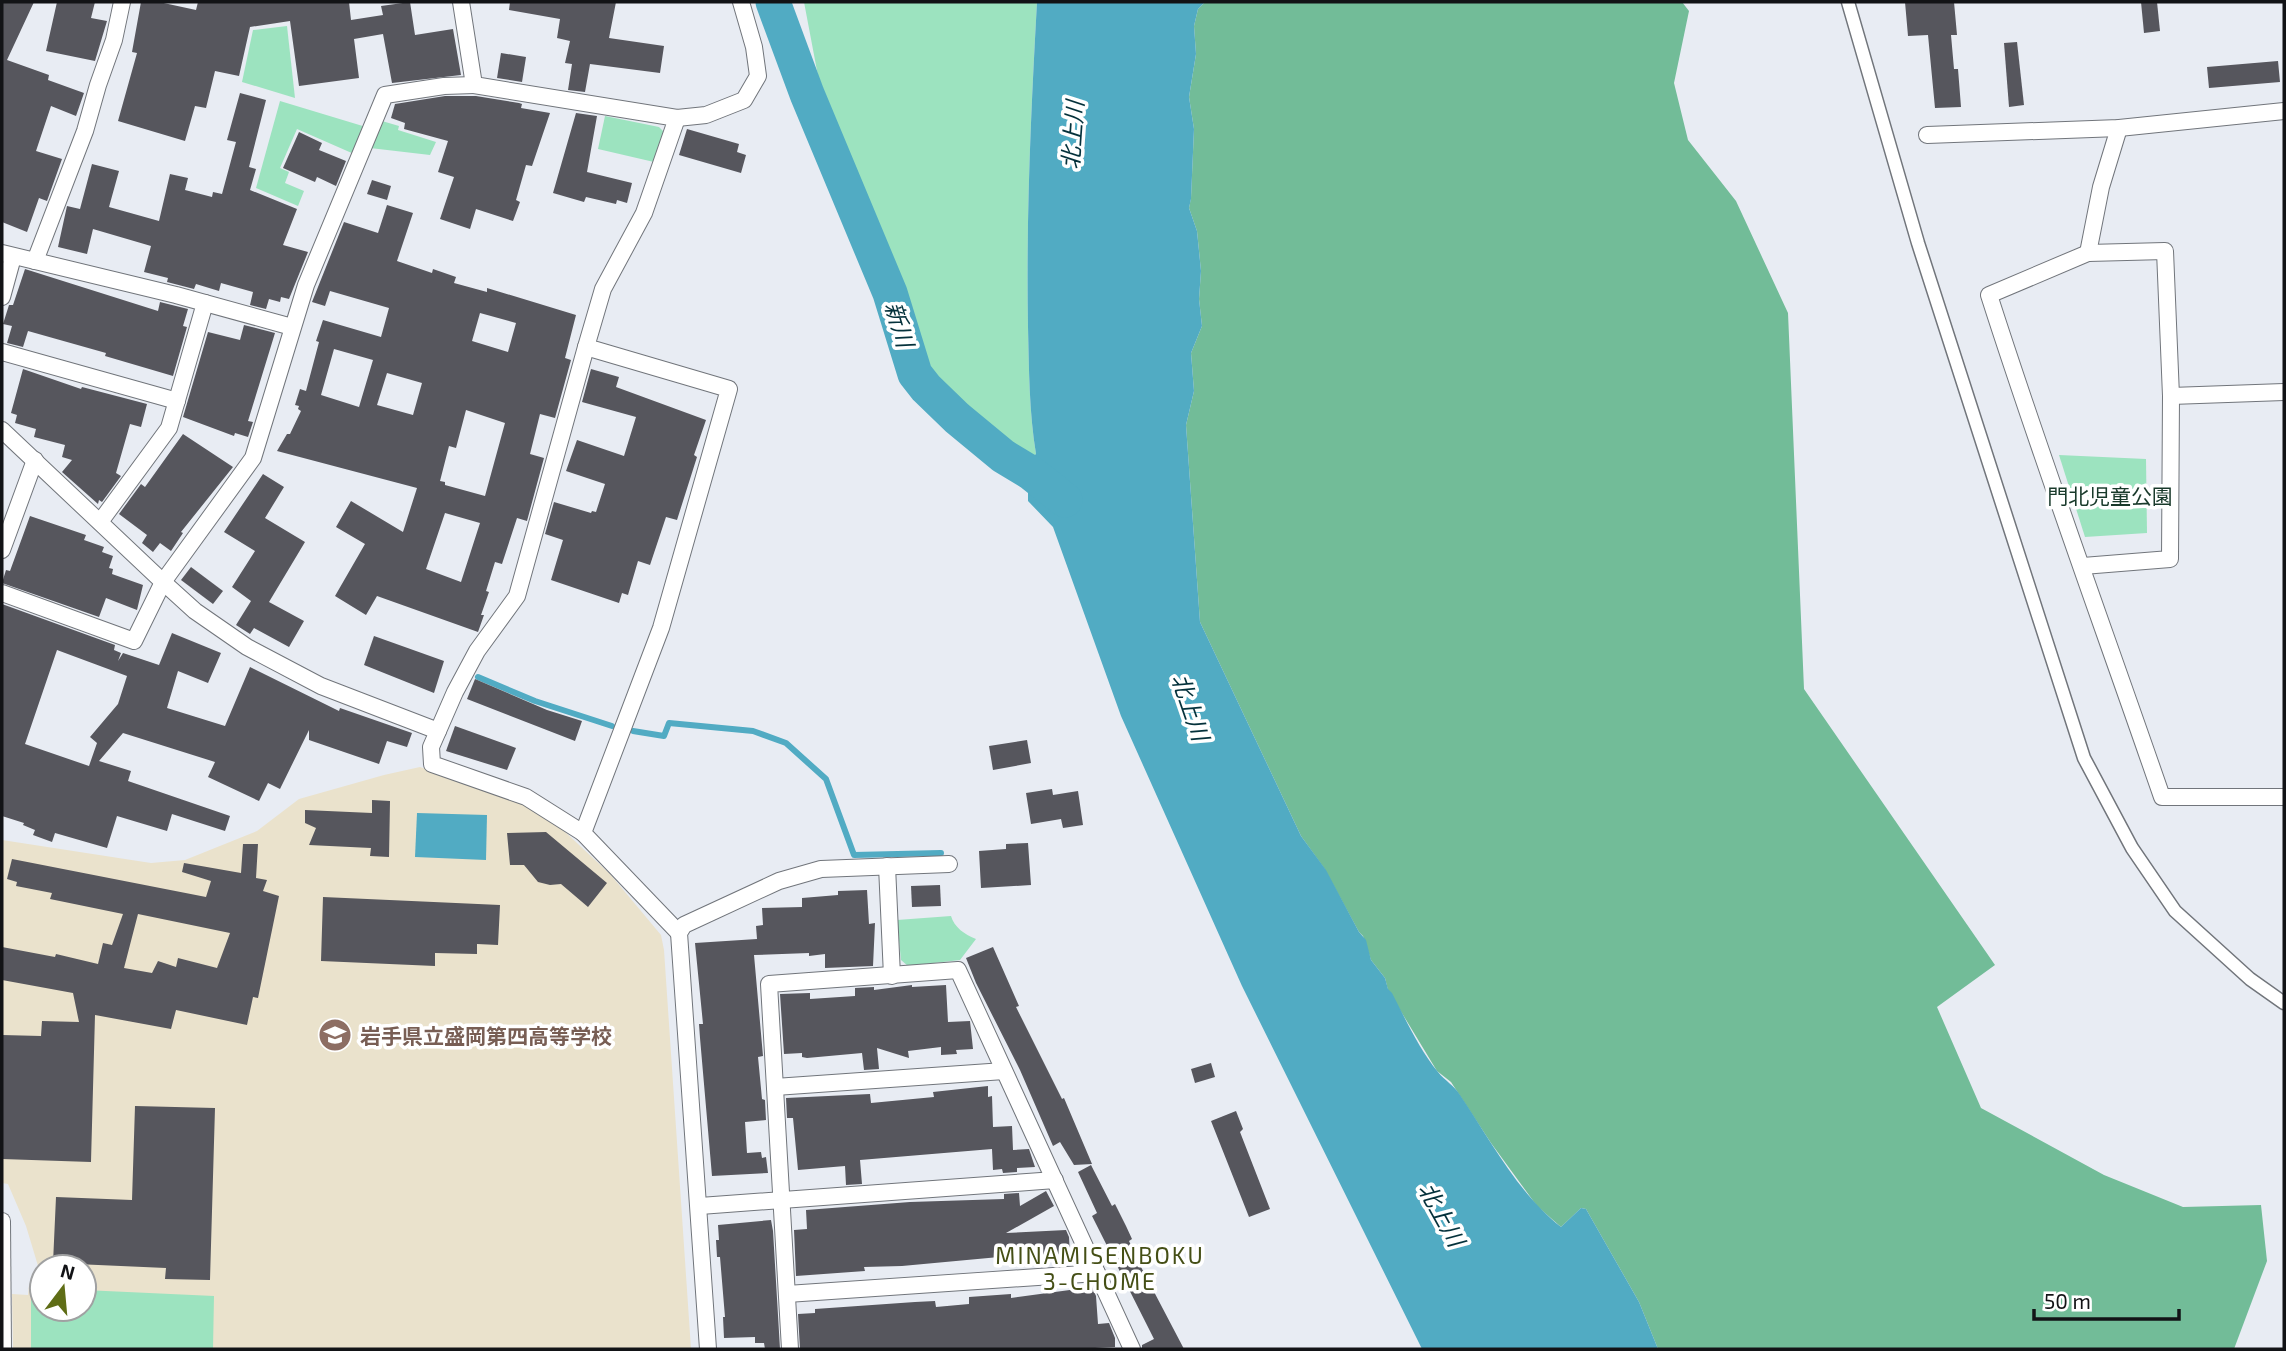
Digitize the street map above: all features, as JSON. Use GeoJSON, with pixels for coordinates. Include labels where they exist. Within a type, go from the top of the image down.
{"type":"FeatureCollection","features":[{"type":"Feature","properties":{"kind":"street"},"geometry":{"type":"LineString","coordinates":[[35,261],[85,131],[114,40],[122,2]]}},
{"type":"Feature","properties":{"kind":"street"},"geometry":{"type":"LineString","coordinates":[[461,2],[474,85]]}},
{"type":"Feature","properties":{"kind":"street"},"geometry":{"type":"LineString","coordinates":[[2,593],[134,641],[163,582],[253,458],[306,285],[385,95],[444,86],[474,85],[677,118],[706,115],[744,100],[758,76],[754,47],[741,2]]}},
{"type":"Feature","properties":{"kind":"street"},"geometry":{"type":"LineString","coordinates":[[1847,2],[1917,243],[2084,758],[2132,848],[2175,911],[2250,979],[2284,1003]]}},
{"type":"Feature","properties":{"kind":"street"},"geometry":{"type":"LineString","coordinates":[[1927,135],[2119,128],[2284,111]]}},
{"type":"Feature","properties":{"kind":"street"},"geometry":{"type":"LineString","coordinates":[[677,118],[644,213],[603,289],[516,596],[477,651],[455,692],[431,747],[432,764],[526,797],[583,833],[680,933]]}},
{"type":"Feature","properties":{"kind":"street"},"geometry":{"type":"LineString","coordinates":[[2088,253],[2101,187],[2119,128]]}},
{"type":"Feature","properties":{"kind":"street"},"geometry":{"type":"LineString","coordinates":[[2082,566],[2170,559],[2171,396],[2165,251],[2088,253],[1989,295],[2036,443],[2162,797],[2284,797]]}},
{"type":"Feature","properties":{"kind":"street"},"geometry":{"type":"LineString","coordinates":[[2,298],[8,255],[292,327]]}},
{"type":"Feature","properties":{"kind":"street"},"geometry":{"type":"LineString","coordinates":[[100,522],[169,428],[205,303]]}},
{"type":"Feature","properties":{"kind":"street"},"geometry":{"type":"LineString","coordinates":[[583,833],[661,628],[729,389],[586,347]]}},
{"type":"Feature","properties":{"kind":"street"},"geometry":{"type":"LineString","coordinates":[[2,352],[177,401]]}},
{"type":"Feature","properties":{"kind":"street"},"geometry":{"type":"LineString","coordinates":[[2171,396],[2284,392]]}},
{"type":"Feature","properties":{"kind":"street"},"geometry":{"type":"LineString","coordinates":[[2,430],[195,611],[247,647],[321,686],[438,731]]}},
{"type":"Feature","properties":{"kind":"street"},"geometry":{"type":"LineString","coordinates":[[2,550],[36,460]]}},
{"type":"Feature","properties":{"kind":"street"},"geometry":{"type":"LineString","coordinates":[[708,1349],[680,933],[684,925],[779,881],[821,869],[949,864]]}},
{"type":"Feature","properties":{"kind":"street"},"geometry":{"type":"LineString","coordinates":[[887,866],[892,976]]}},
{"type":"Feature","properties":{"kind":"street"},"geometry":{"type":"LineString","coordinates":[[790,1349],[769,984],[958,970],[1132,1349]]}},
{"type":"Feature","properties":{"kind":"street"},"geometry":{"type":"LineString","coordinates":[[775,1087],[1004,1071]]}},
{"type":"Feature","properties":{"kind":"street"},"geometry":{"type":"LineString","coordinates":[[700,1206],[1055,1180]]}},
{"type":"Feature","properties":{"kind":"street"},"geometry":{"type":"LineString","coordinates":[[2,1221],[3,1349]]}},
{"type":"Feature","properties":{"kind":"street"},"geometry":{"type":"LineString","coordinates":[[787,1294],[1097,1273]]}},
{"type":"Feature","properties":{"kind":"shaded area","name":"岩手県立盛岡第四高等学校"},"geometry":{"type":"Polygon","coordinates":[[[420,767],[538,810],[610,874],[661,935],[691,1349],[13,1349],[12,1294],[28,1295],[28,1323],[98,1323],[98,1253],[34,1253],[8,1184],[2,1183],[2,840],[151,863],[185,860],[257,831],[299,799],[420,767]]]}},
{"type":"Feature","properties":{"kind":"green space"},"geometry":{"type":"Polygon","coordinates":[[[804,2],[1037,2],[1028,286],[1030,391],[1036,454],[1028,460],[978,418],[931,369],[818,76],[804,2]]]}},
{"type":"Feature","properties":{"kind":"green space"},"geometry":{"type":"Polygon","coordinates":[[[1205,2],[1682,2],[1689,11],[1674,83],[1688,140],[1736,201],[1788,313],[1804,689],[1995,965],[1937,1007],[1981,1108],[2104,1175],[2183,1207],[2261,1205],[2267,1261],[2234,1349],[1658,1349],[1639,1302],[1586,1209],[1581,1208],[1561,1227],[1537,1206],[1451,1082],[1437,1071],[1388,990],[1385,978],[1371,960],[1363,936],[1324,868],[1301,836],[1200,622],[1186,425],[1194,391],[1191,353],[1202,326],[1197,231],[1189,208],[1194,129],[1189,97],[1196,54],[1194,26],[1198,9],[1205,2]]]}},
{"type":"Feature","properties":{"kind":"green space"},"geometry":{"type":"Polygon","coordinates":[[[287,26],[295,98],[242,82],[253,30],[287,26]]]}},
{"type":"Feature","properties":{"kind":"green space"},"geometry":{"type":"Polygon","coordinates":[[[280,101],[366,127],[354,154],[297,129],[280,168],[289,172],[285,183],[304,191],[298,206],[256,188],[280,101]]]}},
{"type":"Feature","properties":{"kind":"green space"},"geometry":{"type":"Polygon","coordinates":[[[605,116],[659,127],[664,132],[654,162],[598,149],[605,116]]]}},
{"type":"Feature","properties":{"kind":"green space"},"geometry":{"type":"Polygon","coordinates":[[[382,121],[399,126],[398,130],[436,142],[430,155],[370,148],[382,121]]]}},
{"type":"Feature","properties":{"kind":"green space","name":"門北児童公園"},"geometry":{"type":"Polygon","coordinates":[[[2059,455],[2146,459],[2147,533],[2085,537],[2059,455]]]}},
{"type":"Feature","properties":{"kind":"green space"},"geometry":{"type":"Polygon","coordinates":[[[951,916],[960,930],[976,939],[960,960],[908,966],[901,960],[897,920],[951,916]]]}},
{"type":"Feature","properties":{"kind":"green space"},"geometry":{"type":"Polygon","coordinates":[[[98,1291],[214,1296],[213,1349],[31,1349],[31,1323],[98,1323],[98,1291]]]}},
{"type":"Feature","properties":{"kind":"water","name":"北上川"},"geometry":{"type":"Polygon","coordinates":[[[1037,2],[1205,2],[1198,9],[1194,26],[1196,54],[1189,97],[1194,129],[1189,208],[1197,231],[1202,326],[1191,353],[1194,391],[1186,425],[1200,622],[1301,836],[1326,870],[1359,932],[1366,940],[1371,960],[1385,978],[1388,989],[1425,1054],[1458,1092],[1518,1183],[1546,1214],[1561,1227],[1581,1208],[1586,1209],[1639,1302],[1658,1349],[1422,1349],[1242,986],[1121,716],[1053,527],[1028,501],[1028,460],[1036,454],[1030,390],[1028,286],[1037,2]]]}},
{"type":"Feature","properties":{"kind":"water"},"geometry":{"type":"Polygon","coordinates":[[[417,813],[487,815],[486,860],[415,857],[417,813]]]}},
{"type":"Feature","properties":{"kind":"building"},"geometry":{"type":"Polygon","coordinates":[[[2,2],[34,2],[7,60],[49,75],[48,80],[84,93],[76,116],[51,106],[36,151],[62,159],[47,201],[39,198],[27,232],[2,222],[2,2]]]}},
{"type":"Feature","properties":{"kind":"building"},"geometry":{"type":"Polygon","coordinates":[[[57,2],[95,2],[91,18],[107,21],[95,61],[46,51],[57,2]]]}},
{"type":"Feature","properties":{"kind":"building"},"geometry":{"type":"Polygon","coordinates":[[[141,2],[159,2],[196,10],[198,2],[349,2],[351,20],[383,15],[381,6],[410,2],[415,35],[453,29],[461,75],[392,83],[383,34],[354,39],[359,78],[299,86],[290,21],[250,27],[239,76],[215,71],[206,108],[195,106],[185,141],[118,121],[137,53],[132,52],[141,2]]]}},
{"type":"Feature","properties":{"kind":"building"},"geometry":{"type":"Polygon","coordinates":[[[510,2],[616,2],[609,38],[664,46],[660,73],[590,64],[585,92],[568,90],[572,64],[565,63],[570,41],[557,38],[560,19],[509,10],[510,2]]]}},
{"type":"Feature","properties":{"kind":"building"},"geometry":{"type":"Polygon","coordinates":[[[1905,2],[1954,2],[1957,35],[1951,35],[1954,69],[1958,69],[1961,107],[1935,108],[1928,35],[1908,36],[1905,2]]]}},
{"type":"Feature","properties":{"kind":"building"},"geometry":{"type":"Polygon","coordinates":[[[2141,2],[2157,2],[2160,31],[2144,33],[2141,2]]]}},
{"type":"Feature","properties":{"kind":"building"},"geometry":{"type":"Polygon","coordinates":[[[2017,42],[2024,105],[2009,107],[2004,43],[2017,42]]]}},
{"type":"Feature","properties":{"kind":"building"},"geometry":{"type":"Polygon","coordinates":[[[501,53],[526,57],[522,82],[497,78],[501,53]]]}},
{"type":"Feature","properties":{"kind":"building"},"geometry":{"type":"Polygon","coordinates":[[[2278,61],[2280,82],[2209,88],[2207,67],[2278,61]]]}},
{"type":"Feature","properties":{"kind":"building"},"geometry":{"type":"Polygon","coordinates":[[[240,93],[266,100],[249,167],[256,169],[250,190],[297,209],[283,245],[308,252],[289,299],[281,297],[280,302],[269,299],[266,309],[250,305],[253,292],[221,283],[219,291],[196,284],[194,289],[167,282],[168,278],[144,272],[151,246],[93,229],[87,254],[58,247],[67,206],[80,209],[92,164],[119,171],[109,207],[159,221],[170,174],[188,178],[185,190],[212,197],[213,192],[222,194],[236,142],[227,140],[240,93]]]}},
{"type":"Feature","properties":{"kind":"building"},"geometry":{"type":"Polygon","coordinates":[[[445,96],[476,96],[519,103],[522,104],[521,108],[550,113],[532,166],[526,165],[516,200],[520,202],[513,221],[476,209],[470,229],[440,219],[454,177],[438,172],[448,141],[404,129],[405,123],[391,118],[395,104],[445,96]]]}},
{"type":"Feature","properties":{"kind":"building"},"geometry":{"type":"Polygon","coordinates":[[[576,113],[597,116],[587,172],[632,183],[627,203],[617,200],[616,204],[586,197],[584,202],[553,193],[576,113]]]}},
{"type":"Feature","properties":{"kind":"building"},"geometry":{"type":"Polygon","coordinates":[[[687,129],[739,144],[737,152],[746,155],[741,173],[679,155],[687,129]]]}},
{"type":"Feature","properties":{"kind":"building"},"geometry":{"type":"Polygon","coordinates":[[[299,132],[322,143],[319,150],[346,161],[336,186],[317,177],[315,182],[283,168],[299,132]]]}},
{"type":"Feature","properties":{"kind":"building"},"geometry":{"type":"Polygon","coordinates":[[[372,180],[391,186],[387,200],[367,194],[372,180]]]}},
{"type":"Feature","properties":{"kind":"building"},"geometry":{"type":"Polygon","coordinates":[[[387,205],[413,213],[397,261],[432,273],[433,269],[456,277],[454,283],[487,292],[487,288],[576,315],[565,358],[571,360],[555,418],[540,414],[530,454],[544,458],[527,521],[517,518],[502,564],[495,562],[478,632],[377,596],[366,615],[335,596],[365,544],[336,527],[351,501],[403,532],[417,488],[277,451],[287,434],[290,434],[301,411],[299,406],[295,405],[300,389],[306,391],[323,320],[381,337],[389,308],[330,291],[325,306],[312,302],[344,222],[378,233],[387,205]],[[480,313],[472,341],[508,352],[516,323],[480,313]],[[334,349],[321,395],[359,407],[373,360],[334,349]],[[387,373],[377,405],[413,415],[422,383],[387,373]],[[466,410],[456,448],[449,446],[440,481],[445,482],[445,485],[485,496],[505,423],[466,410]],[[445,513],[426,569],[461,582],[480,523],[445,513]]]}},
{"type":"Feature","properties":{"kind":"building"},"geometry":{"type":"Polygon","coordinates":[[[25,269],[158,311],[160,302],[188,309],[183,326],[187,327],[173,376],[105,356],[106,353],[28,331],[23,347],[7,343],[12,326],[3,324],[9,305],[13,305],[25,269]]]}},
{"type":"Feature","properties":{"kind":"building"},"geometry":{"type":"Polygon","coordinates":[[[244,325],[275,333],[248,421],[253,422],[248,437],[235,433],[234,436],[183,417],[208,332],[240,340],[244,325]]]}},
{"type":"Feature","properties":{"kind":"building"},"geometry":{"type":"Polygon","coordinates":[[[23,369],[81,389],[82,387],[147,404],[141,427],[130,424],[116,473],[121,476],[102,502],[99,500],[98,504],[62,472],[72,460],[62,457],[65,445],[34,437],[36,429],[15,423],[17,415],[11,413],[23,369]]]}},
{"type":"Feature","properties":{"kind":"building"},"geometry":{"type":"Polygon","coordinates":[[[591,369],[619,377],[616,387],[706,420],[677,520],[666,517],[650,565],[638,561],[628,595],[622,593],[619,603],[551,580],[563,540],[545,534],[554,502],[591,513],[596,512],[605,484],[566,471],[577,440],[624,456],[636,417],[582,402],[591,369]]]}},
{"type":"Feature","properties":{"kind":"building"},"geometry":{"type":"Polygon","coordinates":[[[183,434],[233,467],[181,532],[183,533],[171,551],[160,543],[153,552],[142,543],[147,535],[119,514],[141,484],[145,487],[183,434]]]}},
{"type":"Feature","properties":{"kind":"building"},"geometry":{"type":"Polygon","coordinates":[[[263,474],[284,487],[265,518],[305,542],[269,602],[304,621],[289,647],[254,628],[250,634],[236,625],[251,601],[232,587],[255,551],[224,532],[263,474]]]}},
{"type":"Feature","properties":{"kind":"building"},"geometry":{"type":"Polygon","coordinates":[[[30,516],[86,535],[84,540],[104,547],[102,552],[113,556],[109,568],[113,569],[112,574],[143,585],[137,610],[106,598],[99,617],[2,583],[6,570],[10,571],[30,516]]]}},
{"type":"Feature","properties":{"kind":"building"},"geometry":{"type":"Polygon","coordinates":[[[191,567],[223,591],[213,604],[181,580],[191,567]]]}},
{"type":"Feature","properties":{"kind":"building"},"geometry":{"type":"Polygon","coordinates":[[[2,604],[115,645],[114,650],[121,653],[118,661],[123,653],[159,665],[172,633],[221,653],[208,683],[178,671],[167,708],[225,726],[250,667],[339,711],[340,708],[412,733],[407,747],[387,741],[379,764],[309,740],[309,730],[280,789],[268,783],[259,801],[208,777],[215,762],[123,733],[99,761],[131,771],[128,781],[230,816],[225,831],[172,814],[167,831],[117,816],[107,848],[55,833],[52,842],[33,835],[35,830],[23,825],[24,823],[2,816],[2,604]],[[57,650],[25,744],[89,766],[97,743],[90,737],[118,704],[127,676],[57,650]]]}},
{"type":"Feature","properties":{"kind":"building"},"geometry":{"type":"Polygon","coordinates":[[[374,636],[444,661],[434,693],[364,665],[374,636]]]}},
{"type":"Feature","properties":{"kind":"building"},"geometry":{"type":"Polygon","coordinates":[[[475,679],[547,710],[582,721],[575,741],[467,699],[475,679]]]}},
{"type":"Feature","properties":{"kind":"building"},"geometry":{"type":"Polygon","coordinates":[[[455,726],[516,748],[507,770],[446,751],[455,726]]]}},
{"type":"Feature","properties":{"kind":"building"},"geometry":{"type":"Polygon","coordinates":[[[1027,740],[1031,763],[993,770],[989,746],[1027,740]]]}},
{"type":"Feature","properties":{"kind":"building"},"geometry":{"type":"Polygon","coordinates":[[[1052,789],[1053,795],[1078,791],[1083,825],[1063,828],[1061,819],[1031,824],[1026,793],[1052,789]]]}},
{"type":"Feature","properties":{"kind":"building"},"geometry":{"type":"Polygon","coordinates":[[[372,800],[390,801],[389,857],[370,856],[371,848],[309,845],[316,828],[305,823],[305,810],[372,813],[372,800]]]}},
{"type":"Feature","properties":{"kind":"building"},"geometry":{"type":"Polygon","coordinates":[[[546,832],[607,883],[588,907],[561,884],[538,882],[524,865],[510,865],[507,833],[546,832]]]}},
{"type":"Feature","properties":{"kind":"building"},"geometry":{"type":"Polygon","coordinates":[[[1028,843],[1031,885],[981,888],[979,851],[1006,849],[1006,844],[1028,843]]]}},
{"type":"Feature","properties":{"kind":"building"},"geometry":{"type":"Polygon","coordinates":[[[243,844],[258,844],[256,878],[267,880],[263,891],[279,896],[258,998],[253,997],[247,1025],[176,1010],[171,1029],[95,1015],[91,1162],[2,1159],[2,1035],[41,1036],[42,1021],[79,1022],[73,993],[2,980],[2,947],[55,957],[56,954],[98,964],[103,943],[112,945],[123,914],[50,899],[52,893],[16,886],[17,882],[7,879],[12,859],[206,897],[211,881],[182,872],[184,863],[241,873],[243,844]],[[138,914],[124,968],[152,973],[158,961],[176,967],[178,958],[217,968],[230,933],[138,914]]]}},
{"type":"Feature","properties":{"kind":"building"},"geometry":{"type":"Polygon","coordinates":[[[940,885],[941,906],[912,907],[911,886],[940,885]]]}},
{"type":"Feature","properties":{"kind":"building"},"geometry":{"type":"Polygon","coordinates":[[[867,890],[869,924],[875,923],[873,966],[825,968],[825,954],[754,955],[763,1056],[758,1057],[766,1120],[745,1122],[747,1153],[761,1152],[762,1158],[766,1157],[768,1173],[712,1176],[695,943],[757,939],[756,926],[763,925],[762,908],[802,907],[802,898],[838,895],[838,891],[867,890]]]}},
{"type":"Feature","properties":{"kind":"building"},"geometry":{"type":"Polygon","coordinates":[[[323,897],[500,905],[498,945],[477,944],[477,954],[435,953],[435,966],[321,961],[323,897]]]}},
{"type":"Feature","properties":{"kind":"building"},"geometry":{"type":"Polygon","coordinates":[[[993,947],[1019,1006],[1016,1007],[1062,1099],[1064,1098],[1092,1164],[1074,1165],[1060,1142],[1053,1146],[1020,1070],[976,983],[966,958],[993,947]]]}},
{"type":"Feature","properties":{"kind":"building"},"geometry":{"type":"Polygon","coordinates":[[[912,985],[946,985],[948,1022],[970,1021],[973,1049],[956,1050],[957,1054],[941,1055],[941,1047],[908,1051],[909,1058],[877,1048],[879,1069],[864,1070],[862,1053],[807,1058],[802,1057],[802,1053],[784,1054],[780,994],[810,993],[810,999],[855,996],[855,988],[874,987],[874,990],[912,985]]]}},
{"type":"Feature","properties":{"kind":"building"},"geometry":{"type":"Polygon","coordinates":[[[1211,1063],[1215,1077],[1195,1083],[1191,1069],[1211,1063]]]}},
{"type":"Feature","properties":{"kind":"building"},"geometry":{"type":"Polygon","coordinates":[[[988,1086],[988,1097],[992,1096],[993,1127],[1012,1126],[1013,1150],[1029,1149],[1035,1167],[1017,1168],[1017,1172],[1003,1173],[1002,1169],[993,1170],[992,1149],[860,1160],[862,1184],[846,1185],[845,1166],[798,1170],[793,1118],[787,1118],[786,1098],[870,1094],[871,1103],[934,1097],[933,1092],[988,1086]]]}},
{"type":"Feature","properties":{"kind":"building"},"geometry":{"type":"Polygon","coordinates":[[[135,1106],[215,1108],[210,1280],[165,1279],[166,1268],[98,1265],[98,1253],[53,1253],[56,1197],[132,1200],[135,1106]]]}},
{"type":"Feature","properties":{"kind":"building"},"geometry":{"type":"Polygon","coordinates":[[[1236,1111],[1243,1129],[1240,1132],[1270,1209],[1249,1217],[1211,1121],[1236,1111]]]}},
{"type":"Feature","properties":{"kind":"building"},"geometry":{"type":"Polygon","coordinates":[[[1091,1165],[1112,1206],[1115,1204],[1132,1239],[1129,1241],[1141,1267],[1184,1349],[1142,1349],[1142,1345],[1154,1339],[1092,1216],[1097,1213],[1078,1172],[1091,1165]]]}},
{"type":"Feature","properties":{"kind":"building"},"geometry":{"type":"Polygon","coordinates":[[[1046,1191],[1054,1206],[1006,1233],[1066,1230],[1070,1254],[864,1267],[865,1271],[796,1276],[794,1230],[807,1229],[806,1210],[910,1202],[1004,1199],[1004,1194],[1019,1193],[1020,1206],[1046,1191]]]}},
{"type":"Feature","properties":{"kind":"building"},"geometry":{"type":"Polygon","coordinates":[[[771,1220],[780,1349],[765,1349],[764,1343],[755,1343],[755,1337],[724,1338],[720,1257],[717,1257],[718,1225],[771,1220]]]}},
{"type":"Feature","properties":{"kind":"building"},"geometry":{"type":"Polygon","coordinates":[[[1092,1287],[1096,1296],[1098,1324],[1109,1323],[1115,1338],[1115,1347],[800,1349],[798,1314],[815,1313],[815,1309],[935,1301],[936,1307],[969,1304],[969,1297],[1011,1294],[1011,1298],[1092,1287]]]}},
{"type":"Feature","properties":{"kind":"waterway","name":"新川"},"geometry":{"type":"LineString","coordinates":[[773,2],[807,94],[890,293],[915,374],[957,418],[1003,456],[1031,473],[1065,500]]}},
{"type":"Feature","properties":{"kind":"waterway"},"geometry":{"type":"LineString","coordinates":[[478,677],[535,701],[612,726]]}},
{"type":"Feature","properties":{"kind":"waterway"},"geometry":{"type":"LineString","coordinates":[[633,731],[664,736],[669,723],[753,731],[786,743],[826,779],[854,855],[941,853]]}},
{"type":"Feature","properties":{"kind":"place","name":"岩手県立盛岡第四高等学校"},"geometry":{"type":"Point","coordinates":[335,1035]}},
{"type":"Feature","properties":{"kind":"district","name":"MINAMISENBOKU 3-CHOME"},"geometry":{"type":"Point","coordinates":[1100,1268]}}]}
